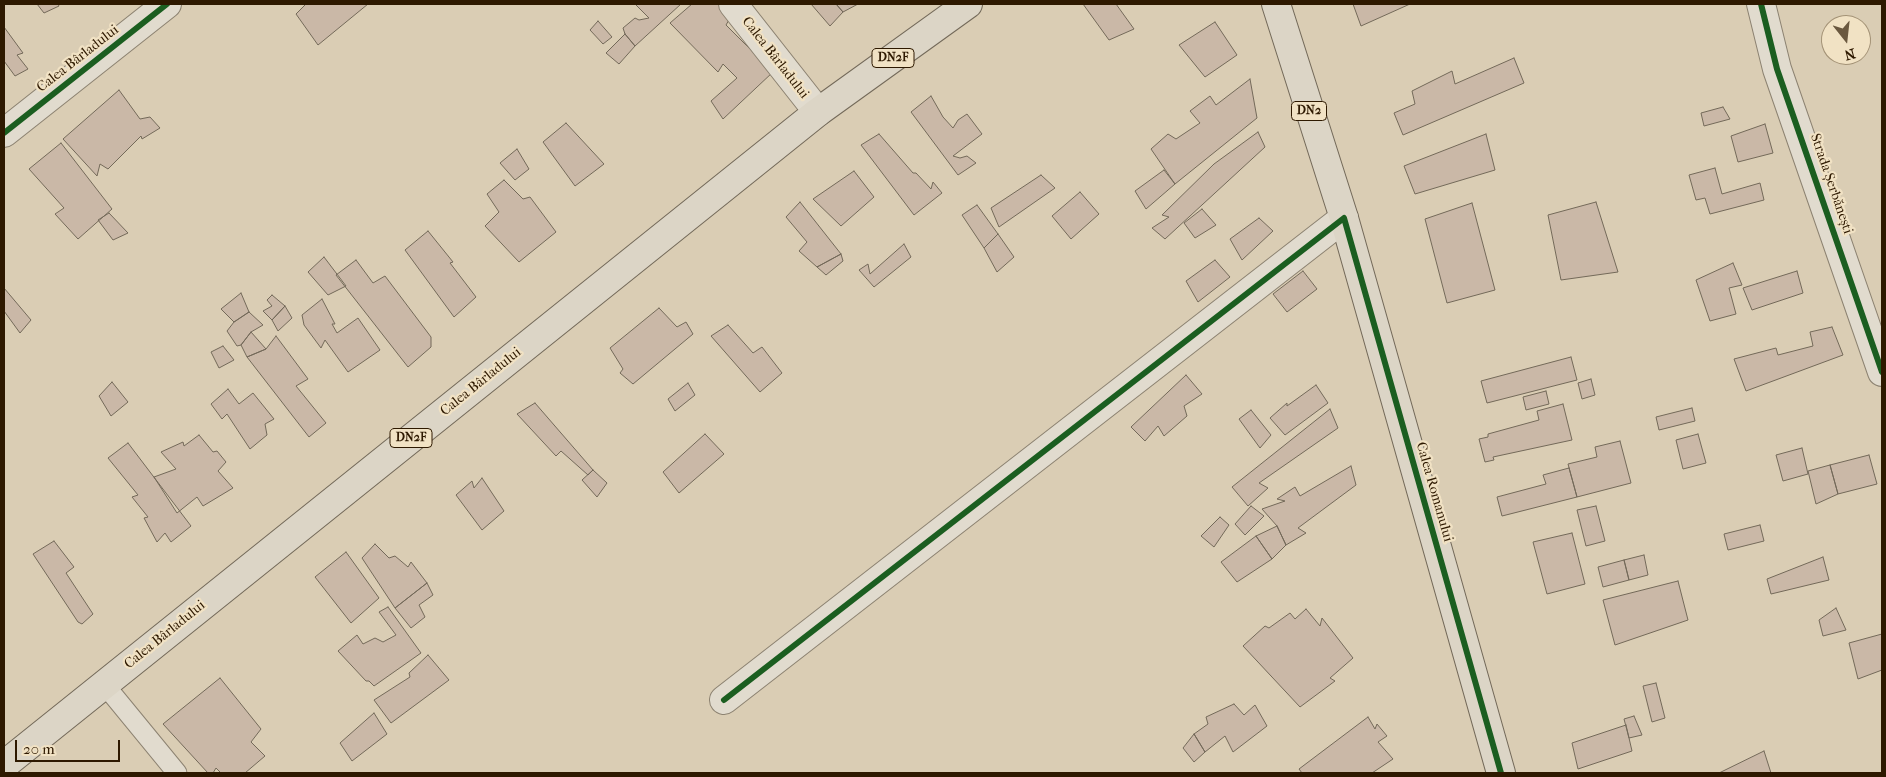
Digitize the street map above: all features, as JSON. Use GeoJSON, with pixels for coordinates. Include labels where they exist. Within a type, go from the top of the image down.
{"type":"FeatureCollection","features":[{"type":"Feature","properties":{"kind":"main road","name":"Calea Bârladului"},"geometry":{"type":"LineString","coordinates":[[4,765],[818,112],[968,4]]}},
{"type":"Feature","properties":{"kind":"main road","name":"Calea Romanului"},"geometry":{"type":"LineString","coordinates":[[1276,4],[1344,218],[1501,773]]}},
{"type":"Feature","properties":{"kind":"street","name":"Calea Bârladului"},"geometry":{"type":"LineString","coordinates":[[4,133],[167,4]]}},
{"type":"Feature","properties":{"kind":"street","name":"Calea Bârladului"},"geometry":{"type":"LineString","coordinates":[[733,4],[818,112]]}},
{"type":"Feature","properties":{"kind":"street","name":"Strada Șerbănești"},"geometry":{"type":"LineString","coordinates":[[1760,4],[1777,69],[1882,372]]}},
{"type":"Feature","properties":{"kind":"street"},"geometry":{"type":"LineString","coordinates":[[724,700],[1344,218]]}},
{"type":"Feature","properties":{"kind":"lane"},"geometry":{"type":"LineString","coordinates":[[104,684],[177,773]]}},
{"type":"Feature","properties":{"kind":"building"},"geometry":{"type":"Polygon","coordinates":[[[37,4],[58,4],[59,6],[44,13],[37,4]]]}},
{"type":"Feature","properties":{"kind":"building"},"geometry":{"type":"Polygon","coordinates":[[[306,4],[368,4],[318,45],[296,14],[306,4]]]}},
{"type":"Feature","properties":{"kind":"building"},"geometry":{"type":"Polygon","coordinates":[[[635,4],[681,4],[635,46],[625,34],[623,28],[635,18],[639,20],[649,18],[635,4]]]}},
{"type":"Feature","properties":{"kind":"building"},"geometry":{"type":"Polygon","coordinates":[[[692,4],[725,4],[733,13],[726,25],[773,72],[723,119],[711,101],[737,78],[723,64],[718,72],[670,23],[692,4]]]}},
{"type":"Feature","properties":{"kind":"building"},"geometry":{"type":"Polygon","coordinates":[[[811,4],[836,4],[843,12],[830,26],[811,4]]]}},
{"type":"Feature","properties":{"kind":"building"},"geometry":{"type":"Polygon","coordinates":[[[836,4],[858,4],[843,12],[836,4]]]}},
{"type":"Feature","properties":{"kind":"building"},"geometry":{"type":"Polygon","coordinates":[[[1083,4],[1116,4],[1134,29],[1109,40],[1083,4]]]}},
{"type":"Feature","properties":{"kind":"building"},"geometry":{"type":"Polygon","coordinates":[[[1353,4],[1410,4],[1361,26],[1353,4]]]}},
{"type":"Feature","properties":{"kind":"building"},"geometry":{"type":"Polygon","coordinates":[[[598,21],[612,37],[603,44],[590,30],[598,21]]]}},
{"type":"Feature","properties":{"kind":"building"},"geometry":{"type":"Polygon","coordinates":[[[1215,22],[1237,55],[1205,77],[1179,45],[1215,22]]]}},
{"type":"Feature","properties":{"kind":"building"},"geometry":{"type":"Polygon","coordinates":[[[4,27],[23,53],[17,55],[28,69],[15,76],[4,61],[4,27]]]}},
{"type":"Feature","properties":{"kind":"building"},"geometry":{"type":"Polygon","coordinates":[[[625,34],[635,46],[619,64],[606,53],[625,34]]]}},
{"type":"Feature","properties":{"kind":"building"},"geometry":{"type":"Polygon","coordinates":[[[1514,58],[1524,83],[1403,135],[1394,113],[1415,104],[1412,91],[1452,71],[1455,84],[1514,58]]]}},
{"type":"Feature","properties":{"kind":"building"},"geometry":{"type":"Polygon","coordinates":[[[1250,79],[1257,118],[1175,184],[1151,149],[1168,134],[1176,139],[1200,123],[1190,111],[1210,96],[1216,105],[1250,79]]]}},
{"type":"Feature","properties":{"kind":"building"},"geometry":{"type":"Polygon","coordinates":[[[119,90],[140,119],[150,117],[160,128],[142,139],[141,136],[108,169],[100,164],[97,176],[63,139],[119,90]]]}},
{"type":"Feature","properties":{"kind":"building"},"geometry":{"type":"Polygon","coordinates":[[[931,96],[943,117],[953,128],[958,120],[967,114],[982,134],[953,156],[960,158],[967,156],[976,163],[958,175],[911,112],[931,96]]]}},
{"type":"Feature","properties":{"kind":"building"},"geometry":{"type":"Polygon","coordinates":[[[1723,107],[1730,119],[1704,126],[1701,113],[1723,107]]]}},
{"type":"Feature","properties":{"kind":"building"},"geometry":{"type":"Polygon","coordinates":[[[566,123],[604,164],[575,186],[543,142],[566,123]]]}},
{"type":"Feature","properties":{"kind":"building"},"geometry":{"type":"Polygon","coordinates":[[[1765,124],[1773,153],[1738,162],[1731,136],[1765,124]]]}},
{"type":"Feature","properties":{"kind":"building"},"geometry":{"type":"Polygon","coordinates":[[[1258,132],[1265,147],[1165,239],[1152,228],[1169,217],[1162,215],[1214,164],[1258,132]]]}},
{"type":"Feature","properties":{"kind":"building"},"geometry":{"type":"Polygon","coordinates":[[[879,134],[913,173],[916,173],[931,189],[933,182],[942,193],[914,215],[861,145],[879,134]]]}},
{"type":"Feature","properties":{"kind":"building"},"geometry":{"type":"Polygon","coordinates":[[[1486,134],[1495,170],[1415,194],[1404,166],[1486,134]]]}},
{"type":"Feature","properties":{"kind":"building"},"geometry":{"type":"Polygon","coordinates":[[[61,143],[112,209],[78,239],[55,214],[64,208],[29,169],[61,143]]]}},
{"type":"Feature","properties":{"kind":"building"},"geometry":{"type":"Polygon","coordinates":[[[517,149],[529,169],[515,180],[500,163],[517,149]]]}},
{"type":"Feature","properties":{"kind":"building"},"geometry":{"type":"Polygon","coordinates":[[[1715,168],[1722,194],[1760,183],[1764,200],[1710,214],[1705,198],[1696,200],[1689,175],[1715,168]]]}},
{"type":"Feature","properties":{"kind":"building"},"geometry":{"type":"Polygon","coordinates":[[[1164,170],[1175,184],[1146,209],[1135,191],[1164,170]]]}},
{"type":"Feature","properties":{"kind":"building"},"geometry":{"type":"Polygon","coordinates":[[[854,171],[874,197],[841,226],[813,199],[854,171]]]}},
{"type":"Feature","properties":{"kind":"building"},"geometry":{"type":"Polygon","coordinates":[[[1041,175],[1055,188],[999,227],[991,208],[1041,175]]]}},
{"type":"Feature","properties":{"kind":"building"},"geometry":{"type":"Polygon","coordinates":[[[504,180],[523,199],[530,197],[556,232],[519,262],[485,226],[499,212],[487,194],[504,180]]]}},
{"type":"Feature","properties":{"kind":"building"},"geometry":{"type":"Polygon","coordinates":[[[1080,192],[1099,214],[1071,239],[1052,216],[1080,192]]]}},
{"type":"Feature","properties":{"kind":"building"},"geometry":{"type":"Polygon","coordinates":[[[800,202],[841,254],[817,267],[799,251],[807,242],[786,217],[800,202]]]}},
{"type":"Feature","properties":{"kind":"building"},"geometry":{"type":"Polygon","coordinates":[[[1596,202],[1618,272],[1561,280],[1548,215],[1596,202]]]}},
{"type":"Feature","properties":{"kind":"building"},"geometry":{"type":"Polygon","coordinates":[[[1472,203],[1495,290],[1447,303],[1425,219],[1472,203]]]}},
{"type":"Feature","properties":{"kind":"building"},"geometry":{"type":"Polygon","coordinates":[[[977,205],[998,234],[984,248],[962,215],[977,205]]]}},
{"type":"Feature","properties":{"kind":"building"},"geometry":{"type":"Polygon","coordinates":[[[1202,209],[1216,225],[1195,238],[1184,223],[1202,209]]]}},
{"type":"Feature","properties":{"kind":"building"},"geometry":{"type":"Polygon","coordinates":[[[109,213],[128,233],[113,240],[98,220],[109,213]]]}},
{"type":"Feature","properties":{"kind":"building"},"geometry":{"type":"Polygon","coordinates":[[[1259,218],[1273,231],[1242,260],[1230,239],[1259,218]]]}},
{"type":"Feature","properties":{"kind":"building"},"geometry":{"type":"Polygon","coordinates":[[[428,231],[453,262],[450,263],[476,297],[454,317],[405,250],[428,231]]]}},
{"type":"Feature","properties":{"kind":"building"},"geometry":{"type":"Polygon","coordinates":[[[998,234],[1014,257],[997,272],[984,248],[998,234]]]}},
{"type":"Feature","properties":{"kind":"building"},"geometry":{"type":"Polygon","coordinates":[[[904,244],[911,257],[874,287],[859,270],[868,264],[870,274],[904,244]]]}},
{"type":"Feature","properties":{"kind":"building"},"geometry":{"type":"Polygon","coordinates":[[[841,254],[843,261],[826,275],[817,267],[841,254]]]}},
{"type":"Feature","properties":{"kind":"building"},"geometry":{"type":"Polygon","coordinates":[[[324,257],[346,286],[328,295],[308,272],[324,257]]]}},
{"type":"Feature","properties":{"kind":"building"},"geometry":{"type":"Polygon","coordinates":[[[356,260],[373,283],[385,276],[431,337],[431,347],[408,367],[336,275],[356,260]]]}},
{"type":"Feature","properties":{"kind":"building"},"geometry":{"type":"Polygon","coordinates":[[[1215,260],[1230,277],[1198,302],[1186,281],[1215,260]]]}},
{"type":"Feature","properties":{"kind":"building"},"geometry":{"type":"Polygon","coordinates":[[[1733,263],[1742,285],[1729,288],[1736,314],[1710,321],[1696,280],[1733,263]]]}},
{"type":"Feature","properties":{"kind":"building"},"geometry":{"type":"Polygon","coordinates":[[[1303,271],[1317,289],[1287,312],[1273,294],[1303,271]]]}},
{"type":"Feature","properties":{"kind":"building"},"geometry":{"type":"Polygon","coordinates":[[[1797,271],[1803,293],[1752,310],[1743,288],[1797,271]]]}},
{"type":"Feature","properties":{"kind":"building"},"geometry":{"type":"Polygon","coordinates":[[[4,288],[31,320],[20,333],[4,311],[4,288]]]}},
{"type":"Feature","properties":{"kind":"building"},"geometry":{"type":"Polygon","coordinates":[[[241,293],[249,312],[234,322],[221,309],[241,293]]]}},
{"type":"Feature","properties":{"kind":"building"},"geometry":{"type":"Polygon","coordinates":[[[272,295],[285,306],[272,320],[263,311],[272,306],[267,300],[272,295]]]}},
{"type":"Feature","properties":{"kind":"building"},"geometry":{"type":"Polygon","coordinates":[[[322,299],[335,324],[332,324],[337,333],[358,318],[380,350],[348,372],[325,340],[321,348],[304,325],[302,315],[322,299]]]}},
{"type":"Feature","properties":{"kind":"building"},"geometry":{"type":"Polygon","coordinates":[[[285,306],[292,318],[278,331],[272,320],[285,306]]]}},
{"type":"Feature","properties":{"kind":"building"},"geometry":{"type":"Polygon","coordinates":[[[659,308],[677,327],[686,322],[693,334],[633,384],[620,373],[623,369],[610,348],[659,308]]]}},
{"type":"Feature","properties":{"kind":"building"},"geometry":{"type":"Polygon","coordinates":[[[249,312],[263,325],[251,332],[241,345],[237,346],[227,331],[234,322],[249,312]]]}},
{"type":"Feature","properties":{"kind":"building"},"geometry":{"type":"Polygon","coordinates":[[[728,325],[753,353],[762,347],[782,373],[760,392],[711,336],[728,325]]]}},
{"type":"Feature","properties":{"kind":"building"},"geometry":{"type":"Polygon","coordinates":[[[1832,327],[1843,355],[1746,391],[1734,359],[1776,348],[1778,355],[1813,346],[1810,332],[1832,327]]]}},
{"type":"Feature","properties":{"kind":"building"},"geometry":{"type":"Polygon","coordinates":[[[251,332],[266,349],[247,357],[241,345],[251,332]]]}},
{"type":"Feature","properties":{"kind":"building"},"geometry":{"type":"Polygon","coordinates":[[[276,336],[308,379],[296,386],[326,423],[309,437],[247,357],[266,349],[276,336]]]}},
{"type":"Feature","properties":{"kind":"building"},"geometry":{"type":"Polygon","coordinates":[[[223,346],[234,360],[219,368],[211,352],[223,346]]]}},
{"type":"Feature","properties":{"kind":"building"},"geometry":{"type":"Polygon","coordinates":[[[1571,357],[1577,380],[1487,403],[1481,381],[1571,357]]]}},
{"type":"Feature","properties":{"kind":"building"},"geometry":{"type":"Polygon","coordinates":[[[1186,375],[1202,394],[1184,406],[1187,416],[1164,436],[1158,426],[1145,441],[1131,427],[1186,375]]]}},
{"type":"Feature","properties":{"kind":"building"},"geometry":{"type":"Polygon","coordinates":[[[1591,379],[1595,395],[1582,399],[1578,383],[1591,379]]]}},
{"type":"Feature","properties":{"kind":"building"},"geometry":{"type":"Polygon","coordinates":[[[112,382],[128,402],[111,416],[99,396],[112,382]]]}},
{"type":"Feature","properties":{"kind":"building"},"geometry":{"type":"Polygon","coordinates":[[[688,383],[695,395],[675,411],[668,399],[688,383]]]}},
{"type":"Feature","properties":{"kind":"building"},"geometry":{"type":"Polygon","coordinates":[[[1316,385],[1328,403],[1285,435],[1270,418],[1287,403],[1287,406],[1316,385]]]}},
{"type":"Feature","properties":{"kind":"building"},"geometry":{"type":"Polygon","coordinates":[[[228,389],[239,404],[253,393],[274,419],[265,424],[267,435],[250,449],[227,414],[222,419],[211,404],[228,389]]]}},
{"type":"Feature","properties":{"kind":"building"},"geometry":{"type":"Polygon","coordinates":[[[1546,391],[1549,404],[1526,410],[1523,397],[1546,391]]]}},
{"type":"Feature","properties":{"kind":"building"},"geometry":{"type":"Polygon","coordinates":[[[535,403],[593,470],[588,475],[561,451],[556,456],[517,414],[535,403]]]}},
{"type":"Feature","properties":{"kind":"building"},"geometry":{"type":"Polygon","coordinates":[[[1563,404],[1572,440],[1493,457],[1494,460],[1485,462],[1479,439],[1488,437],[1488,434],[1539,420],[1537,411],[1563,404]]]}},
{"type":"Feature","properties":{"kind":"building"},"geometry":{"type":"Polygon","coordinates":[[[1692,408],[1695,421],[1659,430],[1656,417],[1692,408]]]}},
{"type":"Feature","properties":{"kind":"building"},"geometry":{"type":"Polygon","coordinates":[[[1330,409],[1338,428],[1259,483],[1268,488],[1248,506],[1232,487],[1330,409]]]}},
{"type":"Feature","properties":{"kind":"building"},"geometry":{"type":"Polygon","coordinates":[[[1251,410],[1271,435],[1260,448],[1239,419],[1251,410]]]}},
{"type":"Feature","properties":{"kind":"building"},"geometry":{"type":"Polygon","coordinates":[[[705,434],[724,454],[679,493],[663,472],[705,434]]]}},
{"type":"Feature","properties":{"kind":"building"},"geometry":{"type":"Polygon","coordinates":[[[1698,434],[1706,463],[1683,469],[1676,440],[1698,434]]]}},
{"type":"Feature","properties":{"kind":"building"},"geometry":{"type":"Polygon","coordinates":[[[199,435],[213,452],[217,451],[226,462],[218,471],[233,488],[203,506],[197,497],[177,513],[154,477],[176,469],[161,452],[183,442],[184,446],[199,435]]]}},
{"type":"Feature","properties":{"kind":"building"},"geometry":{"type":"Polygon","coordinates":[[[1620,441],[1631,483],[1577,497],[1568,464],[1597,457],[1595,447],[1620,441]]]}},
{"type":"Feature","properties":{"kind":"building"},"geometry":{"type":"Polygon","coordinates":[[[128,443],[191,526],[171,542],[165,533],[157,542],[144,518],[148,517],[132,497],[138,495],[108,458],[128,443]]]}},
{"type":"Feature","properties":{"kind":"building"},"geometry":{"type":"Polygon","coordinates":[[[1802,448],[1808,474],[1783,481],[1776,455],[1802,448]]]}},
{"type":"Feature","properties":{"kind":"building"},"geometry":{"type":"Polygon","coordinates":[[[1869,455],[1877,484],[1838,494],[1830,465],[1869,455]]]}},
{"type":"Feature","properties":{"kind":"building"},"geometry":{"type":"Polygon","coordinates":[[[1830,465],[1838,494],[1816,504],[1808,471],[1830,465]]]}},
{"type":"Feature","properties":{"kind":"building"},"geometry":{"type":"Polygon","coordinates":[[[1351,466],[1356,485],[1298,528],[1306,533],[1286,545],[1277,526],[1262,509],[1285,501],[1277,499],[1295,487],[1300,496],[1351,466]]]}},
{"type":"Feature","properties":{"kind":"building"},"geometry":{"type":"Polygon","coordinates":[[[1569,468],[1577,497],[1502,516],[1497,497],[1546,484],[1543,475],[1569,468]]]}},
{"type":"Feature","properties":{"kind":"building"},"geometry":{"type":"Polygon","coordinates":[[[593,470],[607,483],[597,497],[582,480],[593,470]]]}},
{"type":"Feature","properties":{"kind":"building"},"geometry":{"type":"Polygon","coordinates":[[[482,478],[504,511],[482,530],[456,495],[472,481],[474,488],[482,478]]]}},
{"type":"Feature","properties":{"kind":"building"},"geometry":{"type":"Polygon","coordinates":[[[1251,506],[1264,516],[1245,535],[1235,524],[1251,506]]]}},
{"type":"Feature","properties":{"kind":"building"},"geometry":{"type":"Polygon","coordinates":[[[1596,506],[1605,541],[1586,546],[1577,510],[1596,506]]]}},
{"type":"Feature","properties":{"kind":"building"},"geometry":{"type":"Polygon","coordinates":[[[1220,517],[1229,525],[1214,547],[1201,536],[1220,517]]]}},
{"type":"Feature","properties":{"kind":"building"},"geometry":{"type":"Polygon","coordinates":[[[1760,525],[1764,541],[1728,550],[1724,534],[1760,525]]]}},
{"type":"Feature","properties":{"kind":"building"},"geometry":{"type":"Polygon","coordinates":[[[1277,526],[1286,545],[1272,559],[1256,536],[1277,526]]]}},
{"type":"Feature","properties":{"kind":"building"},"geometry":{"type":"Polygon","coordinates":[[[1572,533],[1585,584],[1547,594],[1533,542],[1572,533]]]}},
{"type":"Feature","properties":{"kind":"building"},"geometry":{"type":"Polygon","coordinates":[[[1256,536],[1272,559],[1237,582],[1221,562],[1256,536]]]}},
{"type":"Feature","properties":{"kind":"building"},"geometry":{"type":"Polygon","coordinates":[[[54,541],[74,567],[66,573],[93,614],[82,624],[78,622],[33,554],[54,541]]]}},
{"type":"Feature","properties":{"kind":"building"},"geometry":{"type":"Polygon","coordinates":[[[375,544],[389,558],[395,556],[408,567],[411,562],[427,583],[395,608],[362,558],[375,544]]]}},
{"type":"Feature","properties":{"kind":"building"},"geometry":{"type":"Polygon","coordinates":[[[346,552],[379,598],[351,623],[315,577],[346,552]]]}},
{"type":"Feature","properties":{"kind":"building"},"geometry":{"type":"Polygon","coordinates":[[[1644,555],[1648,575],[1629,580],[1624,560],[1644,555]]]}},
{"type":"Feature","properties":{"kind":"building"},"geometry":{"type":"Polygon","coordinates":[[[1823,557],[1829,580],[1771,594],[1767,579],[1823,557]]]}},
{"type":"Feature","properties":{"kind":"building"},"geometry":{"type":"Polygon","coordinates":[[[1624,560],[1629,580],[1603,587],[1598,567],[1624,560]]]}},
{"type":"Feature","properties":{"kind":"building"},"geometry":{"type":"Polygon","coordinates":[[[1678,581],[1688,620],[1615,645],[1603,600],[1678,581]]]}},
{"type":"Feature","properties":{"kind":"building"},"geometry":{"type":"Polygon","coordinates":[[[427,583],[433,595],[419,605],[425,617],[411,628],[395,608],[427,583]]]}},
{"type":"Feature","properties":{"kind":"building"},"geometry":{"type":"Polygon","coordinates":[[[388,607],[421,653],[374,686],[369,681],[366,681],[338,651],[357,635],[363,644],[375,638],[383,642],[396,635],[379,612],[388,607]]]}},
{"type":"Feature","properties":{"kind":"building"},"geometry":{"type":"Polygon","coordinates":[[[1836,608],[1846,630],[1823,636],[1819,620],[1836,608]]]}},
{"type":"Feature","properties":{"kind":"building"},"geometry":{"type":"Polygon","coordinates":[[[1306,609],[1320,626],[1322,618],[1353,658],[1330,678],[1335,681],[1300,707],[1243,646],[1265,626],[1269,628],[1290,613],[1295,619],[1306,609]]]}},
{"type":"Feature","properties":{"kind":"building"},"geometry":{"type":"Polygon","coordinates":[[[1882,634],[1882,670],[1858,679],[1849,643],[1882,634]]]}},
{"type":"Feature","properties":{"kind":"building"},"geometry":{"type":"Polygon","coordinates":[[[428,655],[449,680],[391,723],[374,700],[410,677],[409,673],[428,655]]]}},
{"type":"Feature","properties":{"kind":"building"},"geometry":{"type":"Polygon","coordinates":[[[220,678],[261,729],[251,742],[265,756],[245,773],[221,773],[216,768],[213,773],[208,773],[163,724],[220,678]]]}},
{"type":"Feature","properties":{"kind":"building"},"geometry":{"type":"Polygon","coordinates":[[[1656,683],[1665,718],[1652,722],[1643,686],[1656,683]]]}},
{"type":"Feature","properties":{"kind":"building"},"geometry":{"type":"Polygon","coordinates":[[[1234,704],[1244,715],[1255,705],[1267,726],[1233,752],[1225,736],[1205,752],[1194,734],[1208,724],[1206,717],[1234,704]]]}},
{"type":"Feature","properties":{"kind":"building"},"geometry":{"type":"Polygon","coordinates":[[[374,713],[387,734],[352,761],[340,743],[374,713]]]}},
{"type":"Feature","properties":{"kind":"building"},"geometry":{"type":"Polygon","coordinates":[[[1634,716],[1642,735],[1629,738],[1624,719],[1634,716]]]}},
{"type":"Feature","properties":{"kind":"building"},"geometry":{"type":"Polygon","coordinates":[[[1368,717],[1375,729],[1377,724],[1387,736],[1378,742],[1393,759],[1372,773],[1302,773],[1299,769],[1368,717]]]}},
{"type":"Feature","properties":{"kind":"building"},"geometry":{"type":"Polygon","coordinates":[[[1626,725],[1632,751],[1578,769],[1572,743],[1626,725]]]}},
{"type":"Feature","properties":{"kind":"building"},"geometry":{"type":"Polygon","coordinates":[[[1194,734],[1205,752],[1194,762],[1183,748],[1194,734]]]}},
{"type":"Feature","properties":{"kind":"building"},"geometry":{"type":"Polygon","coordinates":[[[1764,751],[1771,773],[1719,773],[1764,751]]]}},
{"type":"Feature","properties":{"kind":"cycle path"},"geometry":{"type":"LineString","coordinates":[[4,133],[167,4]]}},
{"type":"Feature","properties":{"kind":"cycle path"},"geometry":{"type":"LineString","coordinates":[[1761,4],[1777,69],[1882,372]]}},
{"type":"Feature","properties":{"kind":"cycle path"},"geometry":{"type":"LineString","coordinates":[[724,700],[1344,218],[1501,773]]}}]}
